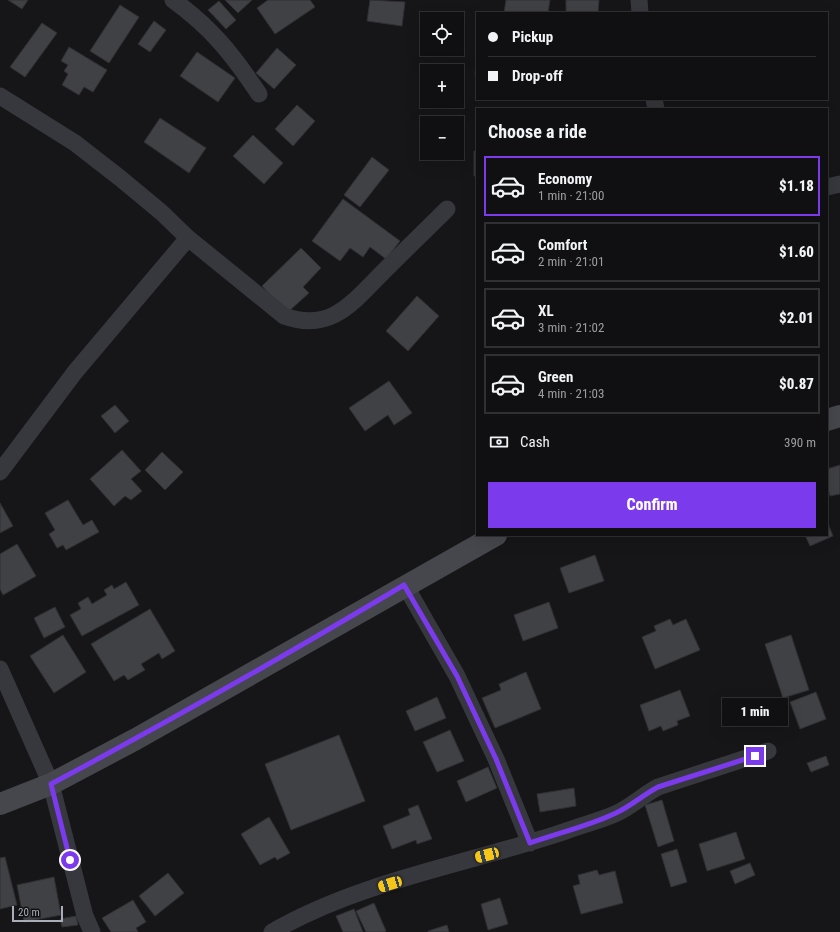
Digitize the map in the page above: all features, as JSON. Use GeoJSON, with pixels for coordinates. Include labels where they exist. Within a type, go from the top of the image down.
{"type":"FeatureCollection","features":[{"type":"Feature","properties":{"kind":"street"},"geometry":{"type":"LineString","coordinates":[[173,0],[196,17],[219,40],[259,94]]}},
{"type":"Feature","properties":{"kind":"street"},"geometry":{"type":"LineString","coordinates":[[639,0],[640,12]]}},
{"type":"Feature","properties":{"kind":"street"},"geometry":{"type":"LineString","coordinates":[[0,96],[80,148],[161,212],[188,238],[284,316],[294,320],[308,322],[334,315],[355,300],[447,210]]}},
{"type":"Feature","properties":{"kind":"street"},"geometry":{"type":"LineString","coordinates":[[828,187],[840,184]]}},
{"type":"Feature","properties":{"kind":"street"},"geometry":{"type":"LineString","coordinates":[[0,472],[75,372],[188,238]]}},
{"type":"Feature","properties":{"kind":"street"},"geometry":{"type":"LineString","coordinates":[[828,420],[840,416]]}},
{"type":"Feature","properties":{"kind":"street"},"geometry":{"type":"LineString","coordinates":[[0,804],[51,784],[136,739],[269,665],[404,585],[494,536]]}},
{"type":"Feature","properties":{"kind":"street"},"geometry":{"type":"LineString","coordinates":[[404,585],[457,676],[496,759],[530,843]]}},
{"type":"Feature","properties":{"kind":"street"},"geometry":{"type":"LineString","coordinates":[[0,669],[51,784],[85,916],[92,932]]}},
{"type":"Feature","properties":{"kind":"street"},"geometry":{"type":"LineString","coordinates":[[272,932],[350,896],[530,843],[614,814],[632,805],[647,793],[658,787],[768,751]]}},
{"type":"Feature","properties":{"kind":"building"},"geometry":{"type":"Polygon","coordinates":[[[8,0],[28,0],[22,9],[8,0]]]}},
{"type":"Feature","properties":{"kind":"building"},"geometry":{"type":"Polygon","coordinates":[[[225,0],[252,0],[238,13],[225,0]]]}},
{"type":"Feature","properties":{"kind":"building"},"geometry":{"type":"Polygon","coordinates":[[[268,0],[310,0],[315,7],[275,34],[257,8],[268,0]]]}},
{"type":"Feature","properties":{"kind":"building"},"geometry":{"type":"Polygon","coordinates":[[[370,0],[405,2],[402,26],[367,21],[370,0]]]}},
{"type":"Feature","properties":{"kind":"building"},"geometry":{"type":"Polygon","coordinates":[[[506,0],[550,0],[548,12],[504,12],[506,0]]]}},
{"type":"Feature","properties":{"kind":"building"},"geometry":{"type":"Polygon","coordinates":[[[566,0],[599,0],[598,12],[566,12],[566,0]]]}},
{"type":"Feature","properties":{"kind":"building"},"geometry":{"type":"Polygon","coordinates":[[[219,1],[236,20],[226,29],[208,10],[219,1]]]}},
{"type":"Feature","properties":{"kind":"building"},"geometry":{"type":"Polygon","coordinates":[[[120,5],[139,17],[109,63],[90,51],[120,5]]]}},
{"type":"Feature","properties":{"kind":"building"},"geometry":{"type":"Polygon","coordinates":[[[154,21],[166,30],[150,52],[138,44],[154,21]]]}},
{"type":"Feature","properties":{"kind":"building"},"geometry":{"type":"Polygon","coordinates":[[[42,23],[57,33],[25,77],[10,67],[42,23]]]}},
{"type":"Feature","properties":{"kind":"building"},"geometry":{"type":"Polygon","coordinates":[[[69,47],[107,70],[93,92],[84,87],[79,95],[62,85],[68,74],[64,71],[68,65],[61,61],[69,47]]]}},
{"type":"Feature","properties":{"kind":"building"},"geometry":{"type":"Polygon","coordinates":[[[277,48],[296,65],[274,89],[256,73],[277,48]]]}},
{"type":"Feature","properties":{"kind":"building"},"geometry":{"type":"Polygon","coordinates":[[[197,52],[235,78],[218,102],[180,76],[197,52]]]}},
{"type":"Feature","properties":{"kind":"building"},"geometry":{"type":"Polygon","coordinates":[[[297,105],[315,121],[293,146],[275,129],[297,105]]]}},
{"type":"Feature","properties":{"kind":"building"},"geometry":{"type":"Polygon","coordinates":[[[160,118],[206,148],[189,173],[144,142],[160,118]]]}},
{"type":"Feature","properties":{"kind":"building"},"geometry":{"type":"Polygon","coordinates":[[[253,135],[283,163],[264,184],[233,156],[253,135]]]}},
{"type":"Feature","properties":{"kind":"building"},"geometry":{"type":"Polygon","coordinates":[[[474,151],[476,151],[476,176],[474,176],[474,151]]]}},
{"type":"Feature","properties":{"kind":"building"},"geometry":{"type":"Polygon","coordinates":[[[372,157],[389,170],[360,207],[344,195],[372,157]]]}},
{"type":"Feature","properties":{"kind":"building"},"geometry":{"type":"Polygon","coordinates":[[[343,199],[400,241],[386,259],[370,247],[363,257],[350,248],[340,261],[312,241],[343,199]]]}},
{"type":"Feature","properties":{"kind":"building"},"geometry":{"type":"Polygon","coordinates":[[[301,248],[321,268],[303,287],[309,293],[288,312],[262,286],[301,248]]]}},
{"type":"Feature","properties":{"kind":"building"},"geometry":{"type":"Polygon","coordinates":[[[417,296],[439,316],[408,351],[386,331],[417,296]]]}},
{"type":"Feature","properties":{"kind":"building"},"geometry":{"type":"Polygon","coordinates":[[[389,381],[412,413],[394,425],[388,415],[365,431],[349,408],[389,381]]]}},
{"type":"Feature","properties":{"kind":"building"},"geometry":{"type":"Polygon","coordinates":[[[115,405],[129,421],[115,433],[101,416],[115,405]]]}},
{"type":"Feature","properties":{"kind":"building"},"geometry":{"type":"Polygon","coordinates":[[[122,450],[141,471],[131,479],[142,491],[131,500],[125,496],[114,506],[90,479],[122,450]]]}},
{"type":"Feature","properties":{"kind":"building"},"geometry":{"type":"Polygon","coordinates":[[[162,452],[183,472],[165,490],[145,470],[162,452]]]}},
{"type":"Feature","properties":{"kind":"building"},"geometry":{"type":"Polygon","coordinates":[[[840,465],[840,494],[830,496],[828,489],[828,469],[840,465]]]}},
{"type":"Feature","properties":{"kind":"building"},"geometry":{"type":"Polygon","coordinates":[[[68,500],[83,525],[92,520],[99,532],[66,550],[63,545],[57,548],[49,534],[55,530],[45,513],[68,500]]]}},
{"type":"Feature","properties":{"kind":"building"},"geometry":{"type":"Polygon","coordinates":[[[0,503],[13,526],[0,533],[0,503]]]}},
{"type":"Feature","properties":{"kind":"building"},"geometry":{"type":"Polygon","coordinates":[[[828,524],[833,536],[810,546],[805,536],[828,536],[828,524]]]}},
{"type":"Feature","properties":{"kind":"building"},"geometry":{"type":"Polygon","coordinates":[[[17,544],[36,576],[3,595],[0,589],[0,554],[17,544]]]}},
{"type":"Feature","properties":{"kind":"building"},"geometry":{"type":"Polygon","coordinates":[[[595,555],[604,581],[569,593],[560,568],[595,555]]]}},
{"type":"Feature","properties":{"kind":"building"},"geometry":{"type":"Polygon","coordinates":[[[126,582],[139,605],[82,636],[70,615],[81,609],[78,603],[88,597],[92,604],[107,595],[104,590],[112,585],[114,589],[126,582]]]}},
{"type":"Feature","properties":{"kind":"building"},"geometry":{"type":"Polygon","coordinates":[[[549,602],[558,628],[523,641],[514,615],[549,602]]]}},
{"type":"Feature","properties":{"kind":"building"},"geometry":{"type":"Polygon","coordinates":[[[55,607],[65,627],[44,638],[34,618],[55,607]]]}},
{"type":"Feature","properties":{"kind":"building"},"geometry":{"type":"Polygon","coordinates":[[[150,609],[175,651],[162,659],[159,653],[141,664],[145,670],[128,680],[124,675],[114,681],[91,644],[150,609]]]}},
{"type":"Feature","properties":{"kind":"building"},"geometry":{"type":"Polygon","coordinates":[[[670,619],[673,625],[686,619],[700,650],[655,669],[642,637],[656,631],[654,626],[670,619]]]}},
{"type":"Feature","properties":{"kind":"building"},"geometry":{"type":"Polygon","coordinates":[[[63,635],[86,672],[54,693],[30,656],[63,635]]]}},
{"type":"Feature","properties":{"kind":"building"},"geometry":{"type":"Polygon","coordinates":[[[791,635],[809,690],[783,698],[765,644],[791,635]]]}},
{"type":"Feature","properties":{"kind":"building"},"geometry":{"type":"Polygon","coordinates":[[[526,672],[541,709],[495,728],[482,698],[501,690],[499,684],[526,672]]]}},
{"type":"Feature","properties":{"kind":"building"},"geometry":{"type":"Polygon","coordinates":[[[680,690],[690,716],[677,721],[678,725],[663,731],[661,726],[649,731],[640,705],[680,690]]]}},
{"type":"Feature","properties":{"kind":"building"},"geometry":{"type":"Polygon","coordinates":[[[816,692],[826,719],[800,729],[790,702],[816,692]]]}},
{"type":"Feature","properties":{"kind":"building"},"geometry":{"type":"Polygon","coordinates":[[[437,697],[446,718],[415,731],[406,711],[437,697]]]}},
{"type":"Feature","properties":{"kind":"building"},"geometry":{"type":"Polygon","coordinates":[[[450,730],[464,761],[437,772],[423,742],[450,730]]]}},
{"type":"Feature","properties":{"kind":"building"},"geometry":{"type":"Polygon","coordinates":[[[339,735],[365,801],[291,830],[265,764],[339,735]]]}},
{"type":"Feature","properties":{"kind":"building"},"geometry":{"type":"Polygon","coordinates":[[[826,756],[829,765],[811,772],[807,763],[826,756]]]}},
{"type":"Feature","properties":{"kind":"building"},"geometry":{"type":"Polygon","coordinates":[[[488,767],[497,788],[466,802],[457,781],[488,767]]]}},
{"type":"Feature","properties":{"kind":"building"},"geometry":{"type":"Polygon","coordinates":[[[574,788],[576,806],[540,812],[537,794],[574,788]]]}},
{"type":"Feature","properties":{"kind":"building"},"geometry":{"type":"Polygon","coordinates":[[[662,800],[674,841],[658,847],[645,805],[662,800]]]}},
{"type":"Feature","properties":{"kind":"building"},"geometry":{"type":"Polygon","coordinates":[[[418,805],[432,839],[417,844],[416,840],[392,849],[383,826],[410,815],[408,809],[418,805]]]}},
{"type":"Feature","properties":{"kind":"building"},"geometry":{"type":"Polygon","coordinates":[[[269,817],[290,853],[277,860],[275,857],[260,865],[241,834],[269,817]]]}},
{"type":"Feature","properties":{"kind":"building"},"geometry":{"type":"Polygon","coordinates":[[[736,832],[745,859],[707,871],[699,844],[736,832]]]}},
{"type":"Feature","properties":{"kind":"building"},"geometry":{"type":"Polygon","coordinates":[[[677,849],[687,882],[671,887],[661,854],[677,849]]]}},
{"type":"Feature","properties":{"kind":"building"},"geometry":{"type":"Polygon","coordinates":[[[5,857],[17,905],[0,909],[0,858],[5,857]]]}},
{"type":"Feature","properties":{"kind":"building"},"geometry":{"type":"Polygon","coordinates":[[[750,863],[755,875],[735,884],[730,871],[750,863]]]}},
{"type":"Feature","properties":{"kind":"building"},"geometry":{"type":"Polygon","coordinates":[[[597,870],[599,875],[615,871],[623,903],[581,914],[573,886],[580,884],[578,875],[597,870]]]}},
{"type":"Feature","properties":{"kind":"building"},"geometry":{"type":"Polygon","coordinates":[[[168,873],[184,893],[155,916],[139,896],[168,873]]]}},
{"type":"Feature","properties":{"kind":"building"},"geometry":{"type":"Polygon","coordinates":[[[54,877],[61,915],[24,922],[17,885],[54,877]]]}},
{"type":"Feature","properties":{"kind":"building"},"geometry":{"type":"Polygon","coordinates":[[[500,898],[508,924],[488,930],[481,904],[500,898]]]}},
{"type":"Feature","properties":{"kind":"building"},"geometry":{"type":"Polygon","coordinates":[[[133,900],[146,922],[136,928],[138,932],[111,932],[102,918],[133,900]]]}},
{"type":"Feature","properties":{"kind":"building"},"geometry":{"type":"Polygon","coordinates":[[[374,903],[386,931],[366,932],[356,911],[374,903]]]}},
{"type":"Feature","properties":{"kind":"building"},"geometry":{"type":"Polygon","coordinates":[[[354,909],[363,932],[343,932],[336,916],[354,909]]]}},
{"type":"Feature","properties":{"kind":"building"},"geometry":{"type":"Polygon","coordinates":[[[76,916],[78,925],[62,927],[60,919],[76,916]]]}},
{"type":"Feature","properties":{"kind":"building"},"geometry":{"type":"Polygon","coordinates":[[[447,925],[449,932],[428,932],[428,931],[447,925]]]}},
{"type":"Feature","properties":{"kind":"route"},"geometry":{"type":"LineString","coordinates":[[70,860],[51,784],[136,739],[269,665],[404,585],[457,676],[496,759],[530,843],[614,814],[632,805],[647,793],[658,787],[755,756]]}}]}
